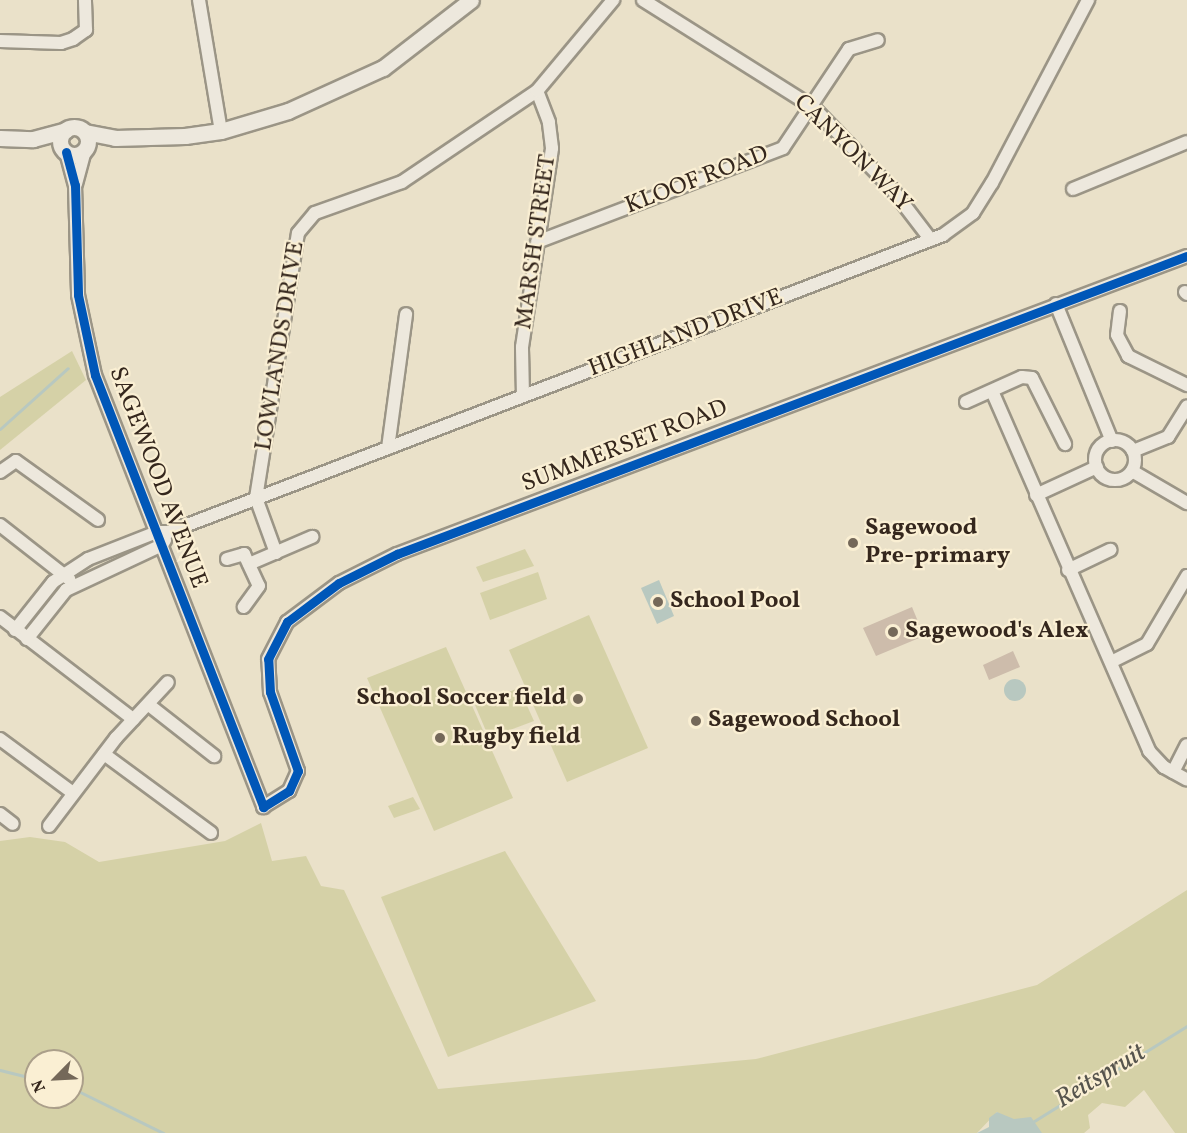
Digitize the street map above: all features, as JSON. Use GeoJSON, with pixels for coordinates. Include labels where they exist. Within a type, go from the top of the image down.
{"type":"FeatureCollection","features":[{"type":"Feature","properties":{"kind":"street"},"geometry":{"type":"LineString","coordinates":[[0,41],[61,43],[74,39],[86,30],[85,0]]}},
{"type":"Feature","properties":{"kind":"street"},"geometry":{"type":"LineString","coordinates":[[199,0],[221,131]]}},
{"type":"Feature","properties":{"kind":"street"},"geometry":{"type":"LineString","coordinates":[[0,138],[33,139],[78,128],[85,132],[115,138],[221,131],[288,111],[361,80],[471,0]]}},
{"type":"Feature","properties":{"kind":"street","name":"LOWLANDS DRIVE"},"geometry":{"type":"LineString","coordinates":[[256,498],[298,233],[306,220],[331,205],[402,182],[537,91],[613,0]]}},
{"type":"Feature","properties":{"kind":"street","name":"CANYON WAY"},"geometry":{"type":"LineString","coordinates":[[642,0],[813,107],[892,189],[931,240]]}},
{"type":"Feature","properties":{"kind":"street","name":"HIGHLAND DRIVE"},"geometry":{"type":"LineString","coordinates":[[64,573],[163,532],[931,240],[973,213],[1088,0]]}},
{"type":"Feature","properties":{"kind":"street","name":"KLOOF ROAD"},"geometry":{"type":"LineString","coordinates":[[537,242],[783,148],[813,107],[849,49],[878,40]]}},
{"type":"Feature","properties":{"kind":"street","name":"MARSH STREET"},"geometry":{"type":"LineString","coordinates":[[523,396],[522,347],[552,136],[537,91]]}},
{"type":"Feature","properties":{"kind":"street"},"geometry":{"type":"LineString","coordinates":[[64,151],[61,137],[66,130]]}},
{"type":"Feature","properties":{"kind":"street"},"geometry":{"type":"LineString","coordinates":[[85,132],[86,149]]}},
{"type":"Feature","properties":{"kind":"street"},"geometry":{"type":"LineString","coordinates":[[33,139],[78,155],[86,149],[115,138]]}},
{"type":"Feature","properties":{"kind":"street"},"geometry":{"type":"LineString","coordinates":[[1073,189],[1187,142]]}},
{"type":"Feature","properties":{"kind":"street","name":"SAGEWOOD AVENUE"},"geometry":{"type":"LineString","coordinates":[[75,185],[86,149]]}},
{"type":"Feature","properties":{"kind":"street","name":"SAGEWOOD AVENUE"},"geometry":{"type":"LineString","coordinates":[[64,151],[75,185],[78,295],[86,340],[102,393],[163,532],[162,545],[262,807]]}},
{"type":"Feature","properties":{"kind":"street","name":"SUMMERSET ROAD"},"geometry":{"type":"LineString","coordinates":[[262,807],[289,791],[298,771],[270,692],[268,659],[287,622],[339,583],[397,554],[1187,255]]}},
{"type":"Feature","properties":{"kind":"street"},"geometry":{"type":"LineString","coordinates":[[1056,304],[1112,441]]}},
{"type":"Feature","properties":{"kind":"street"},"geometry":{"type":"LineString","coordinates":[[1120,311],[1117,335],[1128,356],[1187,385]]}},
{"type":"Feature","properties":{"kind":"street"},"geometry":{"type":"LineString","coordinates":[[388,448],[406,314]]}},
{"type":"Feature","properties":{"kind":"street"},"geometry":{"type":"LineString","coordinates":[[966,402],[1022,376],[1032,378],[1065,444]]}},
{"type":"Feature","properties":{"kind":"street"},"geometry":{"type":"LineString","coordinates":[[992,391],[1068,570],[1149,751],[1173,772],[1187,780]]}},
{"type":"Feature","properties":{"kind":"street"},"geometry":{"type":"LineString","coordinates":[[1133,451],[1168,437],[1187,406]]}},
{"type":"Feature","properties":{"kind":"street"},"geometry":{"type":"LineString","coordinates":[[1112,441],[1124,442],[1133,451],[1132,471],[1123,479],[1110,480],[1097,467],[1098,450],[1112,441]]}},
{"type":"Feature","properties":{"kind":"street"},"geometry":{"type":"LineString","coordinates":[[0,472],[16,461],[98,520]]}},
{"type":"Feature","properties":{"kind":"street"},"geometry":{"type":"LineString","coordinates":[[1036,495],[1097,467]]}},
{"type":"Feature","properties":{"kind":"street"},"geometry":{"type":"LineString","coordinates":[[1132,471],[1187,503]]}},
{"type":"Feature","properties":{"kind":"street"},"geometry":{"type":"LineString","coordinates":[[256,498],[276,553]]}},
{"type":"Feature","properties":{"kind":"street"},"geometry":{"type":"LineString","coordinates":[[0,525],[64,573],[74,585]]}},
{"type":"Feature","properties":{"kind":"street"},"geometry":{"type":"LineString","coordinates":[[249,564],[312,537]]}},
{"type":"Feature","properties":{"kind":"street"},"geometry":{"type":"LineString","coordinates":[[27,639],[60,595],[74,585],[162,545]]}},
{"type":"Feature","properties":{"kind":"street"},"geometry":{"type":"LineString","coordinates":[[1068,570],[1110,550]]}},
{"type":"Feature","properties":{"kind":"street"},"geometry":{"type":"LineString","coordinates":[[226,559],[243,553],[259,590],[244,607]]}},
{"type":"Feature","properties":{"kind":"street"},"geometry":{"type":"LineString","coordinates":[[15,630],[64,573]]}},
{"type":"Feature","properties":{"kind":"street"},"geometry":{"type":"LineString","coordinates":[[1111,662],[1147,644],[1187,576]]}},
{"type":"Feature","properties":{"kind":"street"},"geometry":{"type":"LineString","coordinates":[[0,617],[133,719]]}},
{"type":"Feature","properties":{"kind":"street"},"geometry":{"type":"LineString","coordinates":[[49,826],[104,754],[168,682]]}},
{"type":"Feature","properties":{"kind":"street"},"geometry":{"type":"LineString","coordinates":[[149,705],[214,756]]}},
{"type":"Feature","properties":{"kind":"street"},"geometry":{"type":"LineString","coordinates":[[0,739],[73,793]]}},
{"type":"Feature","properties":{"kind":"street"},"geometry":{"type":"LineString","coordinates":[[1173,772],[1187,745]]}},
{"type":"Feature","properties":{"kind":"street"},"geometry":{"type":"LineString","coordinates":[[104,754],[211,833]]}},
{"type":"Feature","properties":{"kind":"street"},"geometry":{"type":"LineString","coordinates":[[0,814],[13,824]]}},
{"type":"Feature","properties":{"kind":"shaded area"},"geometry":{"type":"Polygon","coordinates":[[[72,351],[86,380],[0,450],[0,397],[72,351]]]}},
{"type":"Feature","properties":{"kind":"shaded area"},"geometry":{"type":"Polygon","coordinates":[[[525,549],[534,566],[483,582],[476,567],[525,549]]]}},
{"type":"Feature","properties":{"kind":"shaded area"},"geometry":{"type":"Polygon","coordinates":[[[538,572],[547,599],[490,620],[480,593],[538,572]]]}},
{"type":"Feature","properties":{"kind":"shaded area","name":"School Pool"},"geometry":{"type":"Polygon","coordinates":[[[659,580],[674,616],[657,624],[641,588],[659,580]]]}},
{"type":"Feature","properties":{"kind":"shaded area","name":"School Soccer field"},"geometry":{"type":"Polygon","coordinates":[[[589,615],[648,748],[567,782],[509,650],[589,615]]]}},
{"type":"Feature","properties":{"kind":"shaded area","name":"Rugby field"},"geometry":{"type":"Polygon","coordinates":[[[446,647],[513,798],[434,831],[367,678],[446,647]]]}},
{"type":"Feature","properties":{"kind":"shaded area"},"geometry":{"type":"Polygon","coordinates":[[[1015,679],[1023,682],[1026,690],[1023,698],[1015,701],[1007,698],[1004,690],[1007,682],[1015,679]]]}},
{"type":"Feature","properties":{"kind":"shaded area"},"geometry":{"type":"Polygon","coordinates":[[[519,688],[534,721],[489,738],[475,705],[519,688]]]}},
{"type":"Feature","properties":{"kind":"shaded area"},"geometry":{"type":"Polygon","coordinates":[[[413,797],[420,809],[394,818],[388,806],[413,797]]]}},
{"type":"Feature","properties":{"kind":"shaded area","name":"Reitspruit"},"geometry":{"type":"Polygon","coordinates":[[[261,823],[272,861],[306,856],[321,886],[344,890],[438,1089],[756,1059],[1037,985],[1187,890],[1187,1133],[1175,1133],[1144,1090],[1125,1107],[1102,1103],[1088,1115],[1090,1128],[1084,1133],[1027,1133],[997,1112],[977,1133],[0,1133],[0,841],[30,837],[65,842],[99,862],[225,841],[261,823]]]}},
{"type":"Feature","properties":{"kind":"shaded area"},"geometry":{"type":"Polygon","coordinates":[[[505,851],[596,1001],[448,1057],[381,897],[505,851]]]}},
{"type":"Feature","properties":{"kind":"shaded area","name":"Reitspruit"},"geometry":{"type":"Polygon","coordinates":[[[997,1112],[1014,1119],[1031,1117],[1042,1133],[977,1133],[989,1127],[989,1118],[997,1112]]]}},
{"type":"Feature","properties":{"kind":"building","name":"Sagewood's Alex"},"geometry":{"type":"Polygon","coordinates":[[[912,607],[924,636],[876,656],[863,628],[912,607]]]}},
{"type":"Feature","properties":{"kind":"building"},"geometry":{"type":"Polygon","coordinates":[[[1013,651],[1020,667],[989,680],[983,665],[1013,651]]]}},
{"type":"Feature","properties":{"kind":"waterway"},"geometry":{"type":"LineString","coordinates":[[0,429],[68,368]]}},
{"type":"Feature","properties":{"kind":"waterway","name":"Reitspruit"},"geometry":{"type":"LineString","coordinates":[[1031,1123],[1187,1026]]}},
{"type":"Feature","properties":{"kind":"waterway","name":"Reitspruit"},"geometry":{"type":"LineString","coordinates":[[0,1070],[24,1076]]}},
{"type":"Feature","properties":{"kind":"waterway","name":"Reitspruit"},"geometry":{"type":"LineString","coordinates":[[84,1094],[163,1133]]}},
{"type":"Feature","properties":{"kind":"cycle path"},"geometry":{"type":"LineString","coordinates":[[66,152],[75,185],[78,295],[95,375],[263,807],[289,791],[298,771],[270,692],[268,659],[287,622],[339,583],[397,554],[1187,256]]}},
{"type":"Feature","properties":{"kind":"place","name":"Sagewood Pre-primary"},"geometry":{"type":"Point","coordinates":[853,543]}},
{"type":"Feature","properties":{"kind":"place","name":"School Pool"},"geometry":{"type":"Point","coordinates":[658,602]}},
{"type":"Feature","properties":{"kind":"place","name":"Sagewood's Alex"},"geometry":{"type":"Point","coordinates":[893,632]}},
{"type":"Feature","properties":{"kind":"place","name":"School Soccer field"},"geometry":{"type":"Point","coordinates":[578,699]}},
{"type":"Feature","properties":{"kind":"place","name":"Sagewood School"},"geometry":{"type":"Point","coordinates":[696,721]}},
{"type":"Feature","properties":{"kind":"place","name":"Rugby field"},"geometry":{"type":"Point","coordinates":[440,738]}}]}
